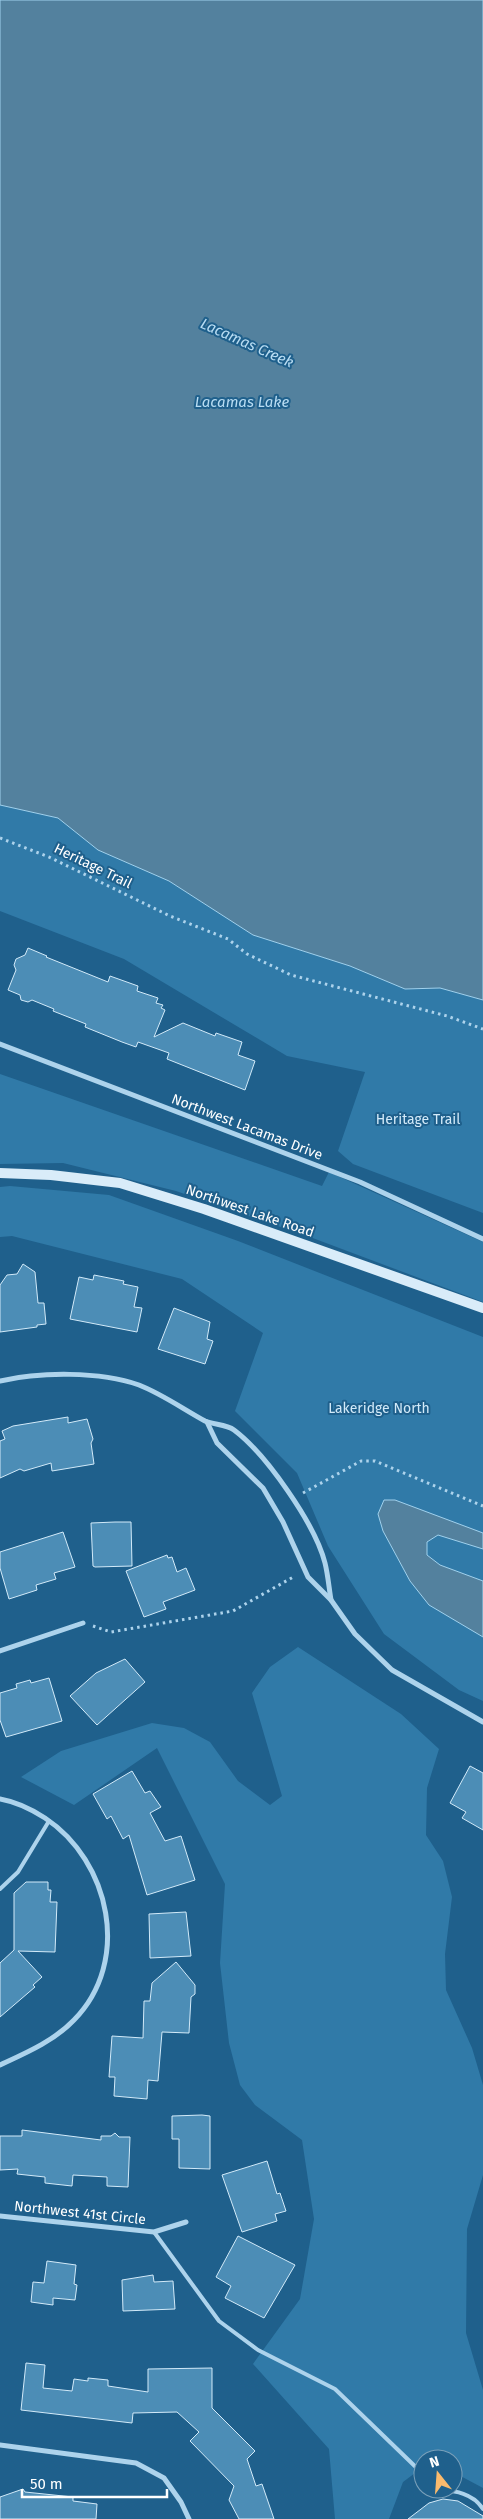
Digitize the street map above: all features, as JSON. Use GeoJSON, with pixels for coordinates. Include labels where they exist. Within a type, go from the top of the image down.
{"type":"FeatureCollection","features":[{"type":"Feature","properties":{"kind":"main road","name":"Northwest Lake Road"},"geometry":{"type":"LineString","coordinates":[[0,1173],[51,1175],[120,1183],[204,1208],[483,1308]]}},
{"type":"Feature","properties":{"kind":"street","name":"Northwest Lacamas Drive"},"geometry":{"type":"LineString","coordinates":[[0,1044],[360,1182],[483,1239]]}},
{"type":"Feature","properties":{"kind":"street"},"geometry":{"type":"LineString","coordinates":[[0,1381],[16,1377],[98,1377],[138,1385],[207,1422],[232,1429],[255,1449],[282,1482],[309,1526],[325,1562],[331,1600]]}},
{"type":"Feature","properties":{"kind":"street"},"geometry":{"type":"LineString","coordinates":[[207,1422],[217,1443],[262,1488],[284,1522],[308,1576],[331,1600],[355,1634],[392,1670],[483,1722]]}},
{"type":"Feature","properties":{"kind":"street"},"geometry":{"type":"LineString","coordinates":[[0,1651],[83,1623]]}},
{"type":"Feature","properties":{"kind":"street"},"geometry":{"type":"LineString","coordinates":[[0,1799],[32,1810],[49,1821],[62,1830],[87,1859],[98,1880],[108,1930],[104,1965],[93,1993],[74,2020],[38,2047],[0,2065]]}},
{"type":"Feature","properties":{"kind":"street","name":"Northwest 41st Circle"},"geometry":{"type":"LineString","coordinates":[[0,2216],[154,2232],[186,2222]]}},
{"type":"Feature","properties":{"kind":"street"},"geometry":{"type":"LineString","coordinates":[[0,2445],[136,2463],[164,2478],[181,2502],[189,2519]]}},
{"type":"Feature","properties":{"kind":"lane"},"geometry":{"type":"LineString","coordinates":[[0,1889],[18,1872],[49,1821]]}},
{"type":"Feature","properties":{"kind":"lane"},"geometry":{"type":"LineString","coordinates":[[154,2232],[219,2320],[258,2350],[335,2389],[413,2464]]}},
{"type":"Feature","properties":{"kind":"lane"},"geometry":{"type":"LineString","coordinates":[[463,2493],[468,2495],[483,2509]]}},
{"type":"Feature","properties":{"kind":"path","name":"Heritage Trail"},"geometry":{"type":"LineString","coordinates":[[0,838],[49,857],[170,916],[228,938],[248,954],[291,975],[447,1016],[483,1029]]}},
{"type":"Feature","properties":{"kind":"green space","name":"Heritage Trail"},"geometry":{"type":"Polygon","coordinates":[[[0,805],[58,818],[98,850],[169,881],[253,935],[350,966],[405,989],[440,988],[483,1000],[483,1213],[353,1164],[338,1151],[365,1072],[287,1056],[124,959],[0,911],[0,805]]]}},
{"type":"Feature","properties":{"kind":"green space"},"geometry":{"type":"Polygon","coordinates":[[[0,1074],[322,1186],[329,1172],[483,1242],[483,1302],[310,1237],[176,1191],[63,1163],[0,1164],[0,1074]]]}},
{"type":"Feature","properties":{"kind":"green space","name":"Lakeridge North"},"geometry":{"type":"Polygon","coordinates":[[[10,1186],[109,1195],[238,1241],[483,1337],[483,1701],[459,1690],[384,1634],[328,1546],[297,1473],[235,1411],[263,1333],[182,1279],[12,1236],[0,1237],[0,1187],[10,1186]]]}},
{"type":"Feature","properties":{"kind":"green space"},"geometry":{"type":"Polygon","coordinates":[[[298,1647],[401,1714],[439,1749],[427,1788],[426,1835],[443,1861],[452,1897],[445,1954],[446,1990],[472,2048],[483,2085],[483,2175],[467,2229],[466,2333],[483,2390],[483,2488],[463,2477],[463,2449],[413,2449],[413,2474],[403,2482],[389,2519],[335,2519],[329,2449],[253,2364],[300,2299],[314,2219],[302,2140],[255,2105],[240,2085],[229,2043],[220,1963],[225,1884],[157,1748],[74,1805],[21,1777],[61,1751],[152,1723],[184,1728],[210,1742],[238,1781],[270,1805],[282,1796],[252,1693],[270,1667],[298,1647]]]}},
{"type":"Feature","properties":{"kind":"water","name":"Lacamas Lake"},"geometry":{"type":"Polygon","coordinates":[[[0,0],[483,0],[483,1000],[440,988],[405,989],[350,966],[253,935],[169,881],[98,850],[58,818],[0,805],[0,0]]]}},
{"type":"Feature","properties":{"kind":"water"},"geometry":{"type":"Polygon","coordinates":[[[384,1500],[395,1500],[483,1533],[483,1549],[438,1535],[427,1542],[427,1555],[440,1565],[483,1581],[483,1637],[429,1605],[410,1581],[383,1531],[378,1514],[384,1500]]]}},
{"type":"Feature","properties":{"kind":"building"},"geometry":{"type":"Polygon","coordinates":[[[28,948],[108,982],[110,976],[138,986],[137,991],[158,998],[156,1003],[163,1005],[161,1008],[165,1010],[154,1037],[183,1023],[215,1036],[216,1033],[242,1042],[238,1055],[255,1061],[245,1090],[167,1059],[169,1053],[138,1042],[136,1047],[122,1042],[85,1027],[86,1024],[53,1011],[54,1009],[32,1000],[28,1002],[21,1000],[20,995],[8,990],[16,970],[14,965],[16,959],[25,955],[28,948]]]}},
{"type":"Feature","properties":{"kind":"building"},"geometry":{"type":"Polygon","coordinates":[[[23,1264],[35,1272],[38,1303],[44,1303],[46,1324],[0,1332],[0,1285],[7,1275],[17,1274],[23,1264]]]}},
{"type":"Feature","properties":{"kind":"building"},"geometry":{"type":"Polygon","coordinates":[[[94,1275],[124,1281],[123,1284],[138,1287],[134,1307],[142,1308],[137,1332],[70,1319],[79,1277],[93,1280],[94,1275]]]}},
{"type":"Feature","properties":{"kind":"building"},"geometry":{"type":"Polygon","coordinates":[[[174,1308],[210,1322],[207,1339],[213,1341],[205,1364],[158,1349],[174,1308]]]}},
{"type":"Feature","properties":{"kind":"building"},"geometry":{"type":"Polygon","coordinates":[[[68,1417],[68,1423],[87,1419],[93,1439],[91,1443],[94,1464],[52,1471],[51,1463],[24,1471],[20,1469],[0,1478],[0,1441],[5,1439],[2,1431],[13,1426],[68,1417]]]}},
{"type":"Feature","properties":{"kind":"building"},"geometry":{"type":"Polygon","coordinates":[[[131,1522],[132,1566],[95,1567],[93,1566],[91,1523],[131,1522]]]}},
{"type":"Feature","properties":{"kind":"building"},"geometry":{"type":"Polygon","coordinates":[[[63,1532],[75,1567],[54,1573],[56,1579],[36,1585],[37,1590],[9,1599],[0,1568],[0,1552],[63,1532]]]}},
{"type":"Feature","properties":{"kind":"building"},"geometry":{"type":"Polygon","coordinates":[[[167,1555],[168,1558],[172,1557],[177,1572],[186,1568],[195,1590],[163,1602],[166,1609],[144,1617],[126,1571],[167,1555]]]}},
{"type":"Feature","properties":{"kind":"building"},"geometry":{"type":"Polygon","coordinates":[[[125,1659],[145,1682],[97,1725],[70,1696],[96,1673],[125,1659]]]}},
{"type":"Feature","properties":{"kind":"building"},"geometry":{"type":"Polygon","coordinates":[[[49,1678],[62,1721],[6,1737],[0,1720],[0,1693],[17,1688],[16,1684],[30,1680],[31,1683],[49,1678]]]}},
{"type":"Feature","properties":{"kind":"building"},"geometry":{"type":"Polygon","coordinates":[[[470,1766],[483,1773],[483,1830],[462,1818],[466,1812],[450,1803],[470,1766]]]}},
{"type":"Feature","properties":{"kind":"building"},"geometry":{"type":"Polygon","coordinates":[[[132,1771],[145,1793],[150,1791],[161,1807],[150,1813],[165,1841],[181,1836],[195,1880],[147,1895],[129,1835],[123,1839],[111,1816],[107,1819],[93,1794],[132,1771]]]}},
{"type":"Feature","properties":{"kind":"building"},"geometry":{"type":"Polygon","coordinates":[[[26,1882],[48,1882],[48,1890],[51,1890],[50,1902],[57,1902],[55,1952],[18,1951],[42,1977],[33,1985],[35,1987],[0,2017],[0,1963],[14,1950],[14,1893],[26,1882]]]}},
{"type":"Feature","properties":{"kind":"building"},"geometry":{"type":"Polygon","coordinates":[[[186,1912],[191,1956],[150,1958],[149,1914],[186,1912]]]}},
{"type":"Feature","properties":{"kind":"building"},"geometry":{"type":"Polygon","coordinates":[[[176,1962],[195,1985],[195,1994],[191,1997],[189,2033],[162,2032],[158,2081],[148,2080],[147,2099],[114,2096],[115,2077],[109,2077],[112,2036],[143,2038],[144,2001],[150,2001],[152,1983],[176,1962]]]}},
{"type":"Feature","properties":{"kind":"building"},"geometry":{"type":"Polygon","coordinates":[[[172,2116],[210,2116],[210,2169],[179,2168],[179,2139],[172,2139],[172,2116]]]}},
{"type":"Feature","properties":{"kind":"building"},"geometry":{"type":"Polygon","coordinates":[[[22,2130],[101,2140],[101,2136],[111,2136],[115,2133],[119,2137],[130,2137],[128,2187],[107,2186],[107,2177],[73,2175],[72,2186],[45,2183],[45,2177],[17,2174],[18,2169],[0,2170],[0,2136],[22,2136],[22,2130]]]}},
{"type":"Feature","properties":{"kind":"building"},"geometry":{"type":"Polygon","coordinates":[[[267,2161],[277,2194],[280,2193],[286,2211],[275,2214],[277,2221],[242,2232],[222,2175],[267,2161]]]}},
{"type":"Feature","properties":{"kind":"building"},"geometry":{"type":"Polygon","coordinates":[[[238,2236],[295,2265],[264,2318],[225,2298],[231,2286],[216,2277],[238,2236]]]}},
{"type":"Feature","properties":{"kind":"building"},"geometry":{"type":"Polygon","coordinates":[[[47,2261],[76,2265],[74,2284],[77,2285],[75,2300],[53,2298],[53,2305],[31,2302],[33,2282],[44,2283],[47,2261]]]}},
{"type":"Feature","properties":{"kind":"building"},"geometry":{"type":"Polygon","coordinates":[[[153,2275],[154,2282],[173,2281],[175,2309],[123,2311],[122,2280],[153,2275]]]}},
{"type":"Feature","properties":{"kind":"building"},"geometry":{"type":"Polygon","coordinates":[[[26,2363],[45,2365],[43,2388],[72,2391],[74,2379],[88,2381],[88,2378],[108,2380],[108,2386],[148,2392],[148,2369],[212,2368],[212,2408],[255,2451],[247,2459],[256,2486],[262,2484],[274,2519],[239,2519],[229,2500],[234,2486],[190,2441],[199,2432],[177,2412],[133,2413],[132,2423],[21,2410],[26,2363]]]}},
{"type":"Feature","properties":{"kind":"building"},"geometry":{"type":"Polygon","coordinates":[[[23,2489],[25,2492],[73,2497],[73,2501],[97,2504],[96,2519],[0,2519],[0,2497],[23,2489]]]}},
{"type":"Feature","properties":{"kind":"building"},"geometry":{"type":"Polygon","coordinates":[[[443,2499],[458,2501],[483,2516],[483,2519],[408,2519],[429,2503],[443,2499]]]}},
{"type":"Feature","properties":{"kind":"water label","name":"Lacamas Creek"},"geometry":{"type":"Point","coordinates":[247,343]}}]}
